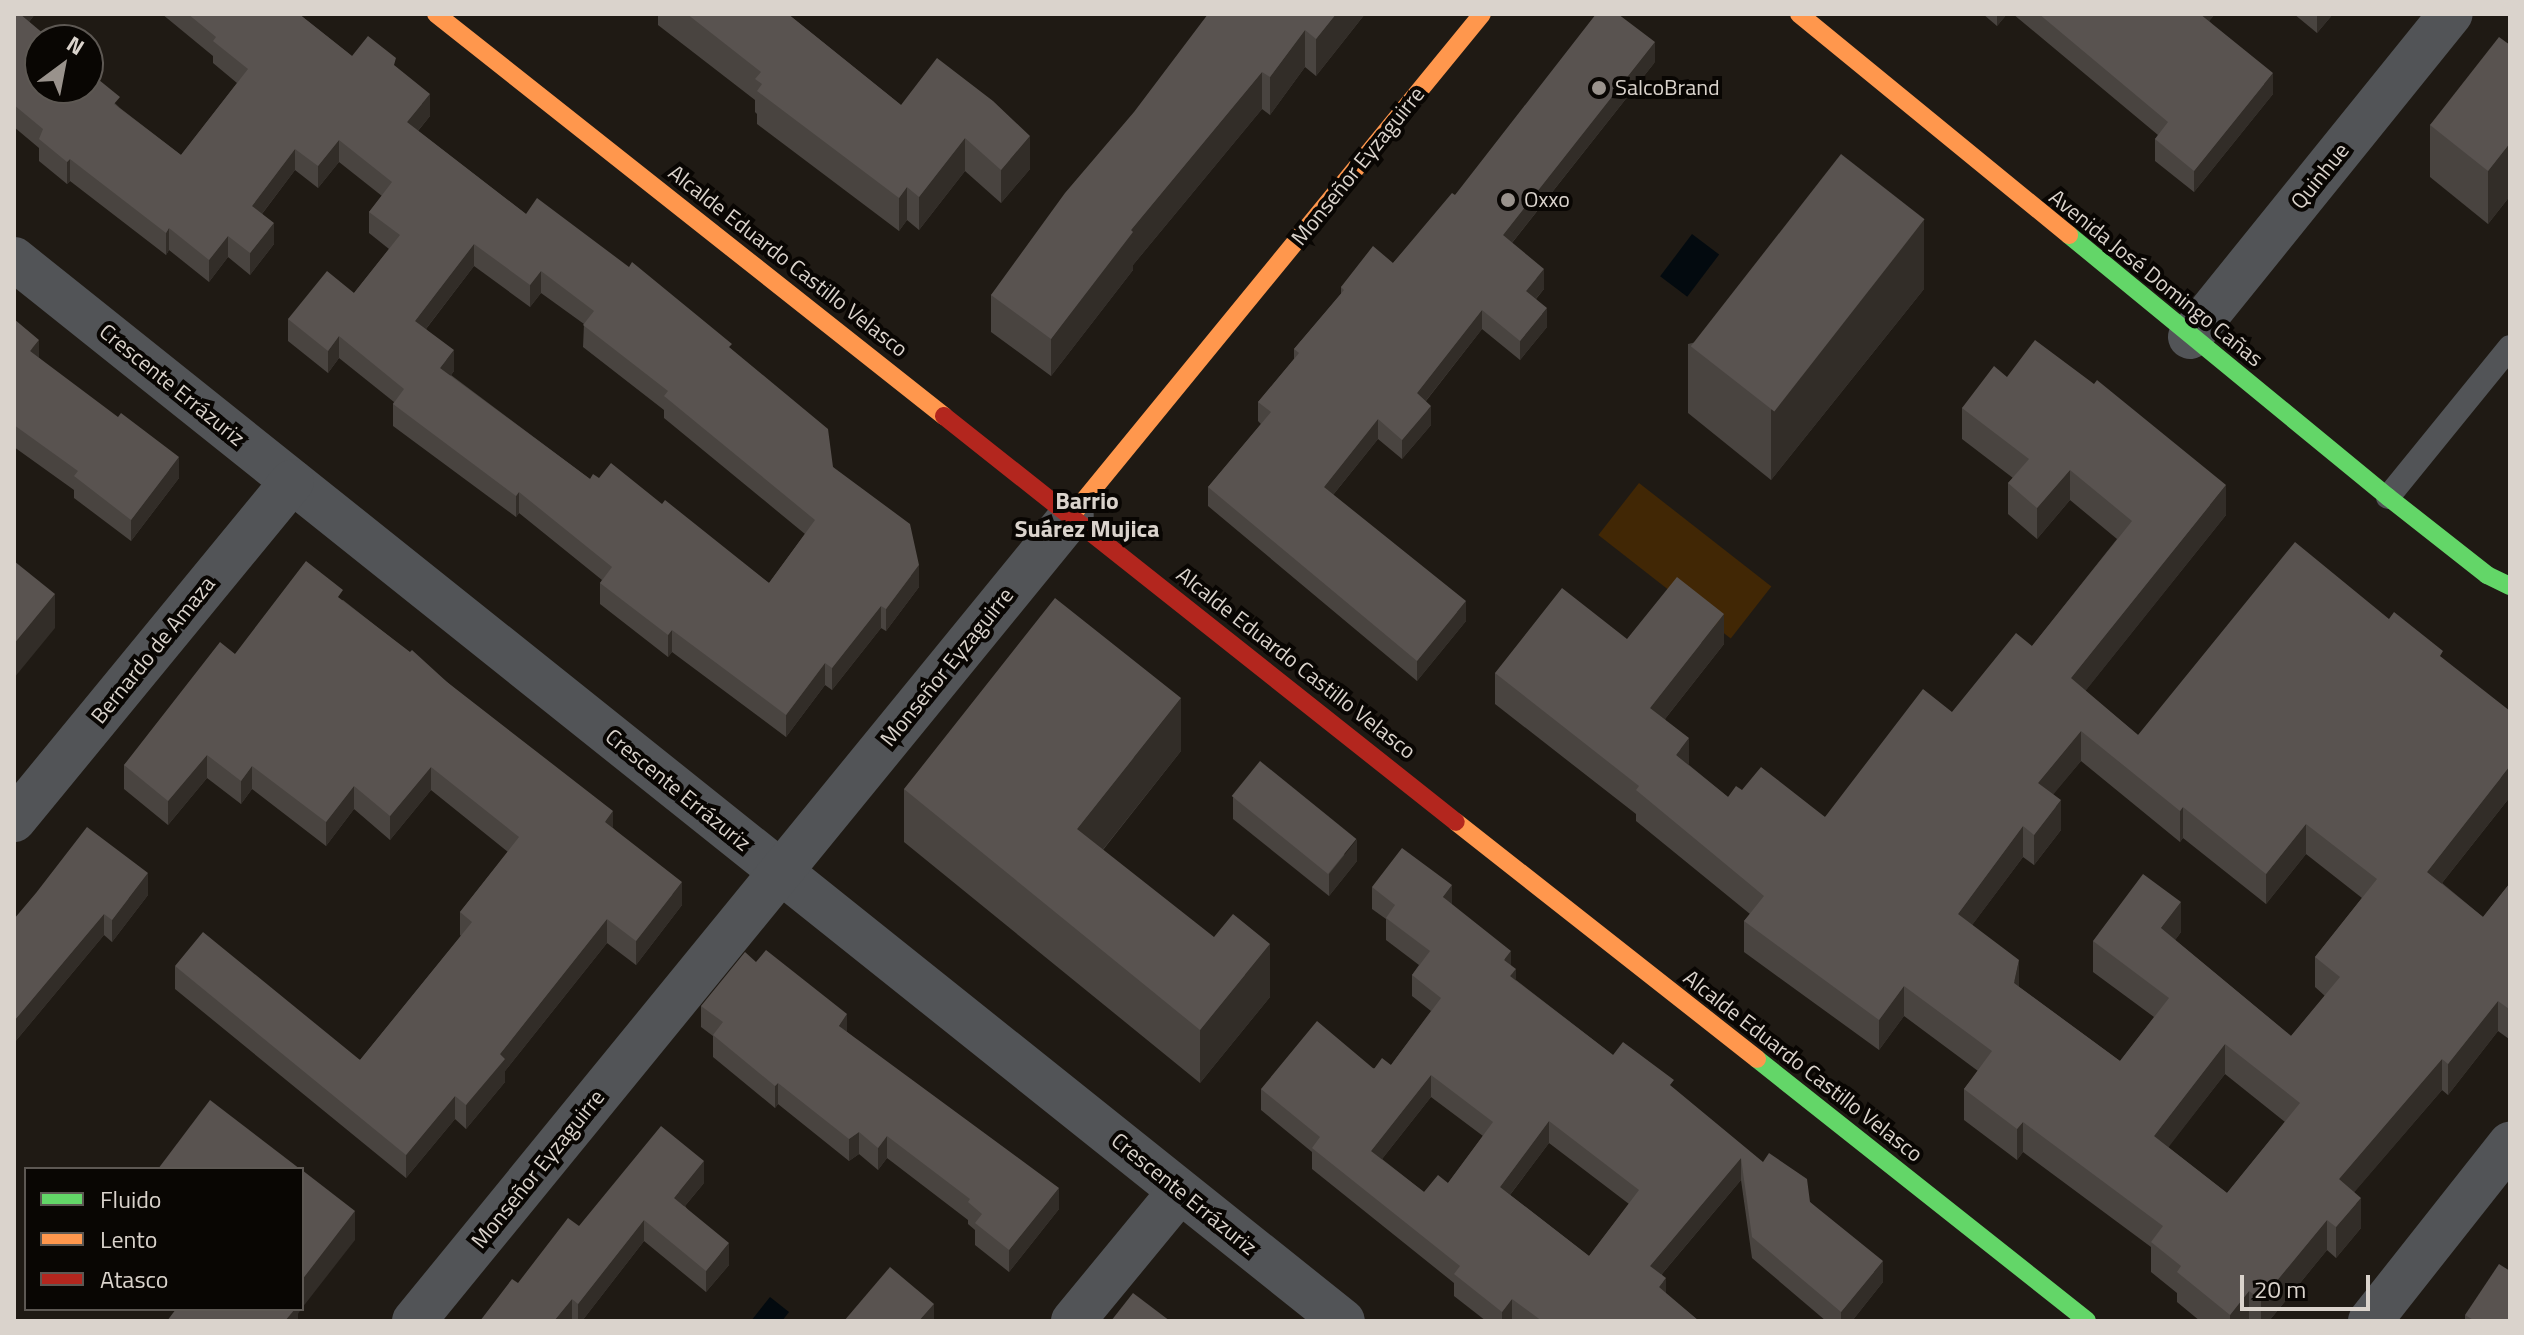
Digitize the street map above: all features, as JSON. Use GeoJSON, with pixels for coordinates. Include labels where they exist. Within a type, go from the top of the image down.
{"type":"FeatureCollection","features":[{"type":"Feature","properties":{"kind":"main road","name":"Alcalde Eduardo Castillo Velasco"},"geometry":{"type":"LineString","coordinates":[[436,14],[2087,1321]]}},
{"type":"Feature","properties":{"kind":"main road","name":"Monseñor Eyzaguirre"},"geometry":{"type":"LineString","coordinates":[[1072,515],[1482,14]]}},
{"type":"Feature","properties":{"kind":"main road","name":"Avenida José Domingo Cañas"},"geometry":{"type":"LineString","coordinates":[[1799,14],[2388,497],[2487,575],[2510,586]]}},
{"type":"Feature","properties":{"kind":"main road","name":"Avenida José Domingo Cañas"},"geometry":{"type":"LineString","coordinates":[[2487,575],[2509,607]]}},
{"type":"Feature","properties":{"kind":"street","name":"Quinhue"},"geometry":{"type":"LineString","coordinates":[[2190,337],[2451,14]]}},
{"type":"Feature","properties":{"kind":"street","name":"Crescente Errázuriz"},"geometry":{"type":"LineString","coordinates":[[14,259],[1343,1321]]}},
{"type":"Feature","properties":{"kind":"street","name":"Bernardo de Amaza"},"geometry":{"type":"LineString","coordinates":[[14,820],[292,481]]}},
{"type":"Feature","properties":{"kind":"street","name":"Monseñor Eyzaguirre"},"geometry":{"type":"LineString","coordinates":[[414,1321],[1072,515]]}},
{"type":"Feature","properties":{"kind":"street"},"geometry":{"type":"LineString","coordinates":[[2370,1321],[2510,1144]]}},
{"type":"Feature","properties":{"kind":"street"},"geometry":{"type":"LineString","coordinates":[[1073,1321],[1180,1191]]}},
{"type":"Feature","properties":{"kind":"lane"},"geometry":{"type":"LineString","coordinates":[[2388,497],[2510,347]]}},
{"type":"Feature","properties":{"kind":"shaded area"},"geometry":{"type":"Polygon","coordinates":[[[1692,234],[1719,254],[1687,297],[1660,276],[1692,234]]]}},
{"type":"Feature","properties":{"kind":"shaded area"},"geometry":{"type":"Polygon","coordinates":[[[1639,483],[1771,586],[1731,638],[1598,535],[1639,483]]]}},
{"type":"Feature","properties":{"kind":"shaded area"},"geometry":{"type":"Polygon","coordinates":[[[770,1297],[789,1312],[782,1321],[751,1321],[770,1297]]]}},
{"type":"Feature","properties":{"kind":"building"},"geometry":{"type":"Polygon","coordinates":[[[14,14],[20,14],[32,24],[24,24],[24,104],[104,104],[104,84],[120,97],[114,104],[181,155],[248,69],[213,41],[216,37],[188,14],[299,14],[352,56],[368,36],[396,58],[394,65],[430,94],[407,122],[526,214],[537,198],[629,267],[632,262],[732,344],[729,347],[828,429],[833,467],[910,524],[919,565],[886,609],[881,606],[832,668],[825,663],[786,715],[672,630],[668,635],[600,583],[612,567],[519,492],[516,496],[393,404],[404,389],[339,336],[328,351],[288,319],[327,271],[354,293],[400,235],[369,212],[392,182],[339,140],[318,166],[295,149],[252,206],[274,223],[250,253],[228,236],[209,260],[169,228],[166,233],[70,159],[67,162],[39,139],[43,129],[14,105],[14,14]],[[474,244],[415,321],[454,350],[440,368],[590,479],[593,474],[599,478],[611,463],[662,504],[665,500],[769,583],[815,520],[664,396],[668,391],[583,325],[594,311],[541,271],[530,285],[474,244]]]}},
{"type":"Feature","properties":{"kind":"building"},"geometry":{"type":"Polygon","coordinates":[[[687,14],[788,14],[901,105],[937,58],[993,101],[1030,136],[1001,170],[965,138],[919,197],[907,187],[899,198],[757,91],[762,84],[755,79],[761,72],[687,14]]]}},
{"type":"Feature","properties":{"kind":"building"},"geometry":{"type":"Polygon","coordinates":[[[1208,14],[1336,14],[1316,39],[1305,30],[1270,77],[1262,72],[1131,230],[1133,232],[1051,339],[991,295],[1065,193],[1134,112],[1208,14]]]}},
{"type":"Feature","properties":{"kind":"building"},"geometry":{"type":"Polygon","coordinates":[[[1596,14],[1618,14],[1655,42],[1503,235],[1544,269],[1526,291],[1547,308],[1520,341],[1482,310],[1417,393],[1431,406],[1402,440],[1378,419],[1324,487],[1466,601],[1417,661],[1208,487],[1271,412],[1258,402],[1299,353],[1294,349],[1344,290],[1341,287],[1373,246],[1393,263],[1452,193],[1455,195],[1596,14]]]}},
{"type":"Feature","properties":{"kind":"building"},"geometry":{"type":"Polygon","coordinates":[[[2039,14],[2200,14],[2273,73],[2194,171],[2155,139],[2168,122],[2039,14]]]}},
{"type":"Feature","properties":{"kind":"building"},"geometry":{"type":"Polygon","coordinates":[[[2499,37],[2510,45],[2510,143],[2488,171],[2430,125],[2499,37]]]}},
{"type":"Feature","properties":{"kind":"building"},"geometry":{"type":"Polygon","coordinates":[[[1841,154],[1925,219],[1774,412],[1691,346],[1841,154]]]}},
{"type":"Feature","properties":{"kind":"building"},"geometry":{"type":"Polygon","coordinates":[[[14,319],[39,340],[30,351],[118,417],[121,413],[179,457],[131,520],[74,476],[78,471],[14,425],[14,319]]]}},
{"type":"Feature","properties":{"kind":"building"},"geometry":{"type":"Polygon","coordinates":[[[2035,340],[2094,384],[2097,380],[2226,485],[2071,678],[2138,735],[2295,542],[2389,619],[2394,612],[2443,651],[2440,656],[2510,711],[2510,766],[2427,872],[2483,917],[2510,883],[2510,1007],[2498,1001],[2448,1064],[2442,1059],[2339,1179],[2361,1198],[2336,1227],[2327,1220],[2261,1300],[2249,1291],[2230,1315],[2177,1272],[2181,1266],[2151,1242],[2163,1226],[2023,1122],[2017,1129],[1964,1089],[1992,1051],[1904,986],[1879,1020],[1744,921],[1764,896],[1636,790],[1639,786],[1495,673],[1562,588],[1627,639],[1677,577],[1724,614],[1650,708],[1689,738],[1676,755],[1728,797],[1736,786],[1742,790],[1761,767],[1825,817],[1923,689],[1952,712],[2016,633],[2032,646],[2132,521],[2070,470],[2037,508],[2008,483],[2029,459],[1962,408],[1994,366],[2007,377],[2035,340]],[[2081,731],[2038,783],[2061,800],[2034,835],[2023,826],[1958,914],[2019,960],[2014,983],[2120,1061],[2169,998],[2093,941],[2143,874],[2181,902],[2161,928],[2291,1036],[2340,977],[2315,957],[2377,879],[2306,824],[2266,874],[2183,807],[2180,811],[2081,731]],[[2225,1044],[2154,1136],[2227,1193],[2300,1103],[2225,1044]]]}},
{"type":"Feature","properties":{"kind":"building"},"geometry":{"type":"Polygon","coordinates":[[[14,561],[55,594],[14,644],[14,561]]]}},
{"type":"Feature","properties":{"kind":"building"},"geometry":{"type":"Polygon","coordinates":[[[306,561],[343,590],[338,597],[410,652],[412,650],[447,682],[613,811],[605,822],[682,882],[636,941],[607,919],[500,1054],[505,1059],[466,1105],[455,1096],[406,1155],[175,966],[203,932],[360,1060],[472,922],[460,912],[519,837],[431,767],[390,816],[354,786],[326,822],[252,766],[241,781],[207,755],[168,801],[124,765],[220,642],[235,654],[306,561]]]}},
{"type":"Feature","properties":{"kind":"building"},"geometry":{"type":"Polygon","coordinates":[[[1055,598],[1181,698],[1077,829],[1214,937],[1233,914],[1270,944],[1200,1030],[904,789],[1055,598]]]}},
{"type":"Feature","properties":{"kind":"building"},"geometry":{"type":"Polygon","coordinates":[[[1260,761],[1356,839],[1328,874],[1232,796],[1260,761]]]}},
{"type":"Feature","properties":{"kind":"building"},"geometry":{"type":"Polygon","coordinates":[[[87,827],[148,873],[112,920],[104,914],[14,1021],[14,919],[87,827]]]}},
{"type":"Feature","properties":{"kind":"building"},"geometry":{"type":"Polygon","coordinates":[[[1402,848],[1452,885],[1443,897],[1511,951],[1504,960],[1516,969],[1510,976],[1613,1055],[1623,1042],[1674,1080],[1670,1085],[1763,1162],[1769,1153],[1807,1179],[1810,1202],[1883,1261],[1841,1312],[1752,1237],[1741,1158],[1650,1266],[1666,1278],[1659,1287],[1699,1321],[1542,1321],[1512,1299],[1502,1312],[1454,1274],[1460,1266],[1312,1148],[1320,1137],[1261,1089],[1317,1021],[1374,1069],[1382,1058],[1391,1065],[1441,998],[1412,975],[1430,951],[1386,918],[1395,905],[1372,887],[1402,848]],[[1431,1075],[1371,1151],[1424,1192],[1438,1175],[1448,1183],[1493,1122],[1431,1075]],[[1549,1121],[1500,1187],[1589,1256],[1639,1190],[1549,1121]]]}},
{"type":"Feature","properties":{"kind":"building"},"geometry":{"type":"Polygon","coordinates":[[[766,950],[847,1014],[839,1026],[1059,1188],[1009,1250],[975,1223],[982,1214],[968,1202],[970,1199],[887,1136],[878,1148],[859,1132],[849,1139],[778,1083],[775,1086],[713,1035],[723,1022],[701,1006],[745,952],[756,962],[766,950]]]}},
{"type":"Feature","properties":{"kind":"building"},"geometry":{"type":"Polygon","coordinates":[[[210,1100],[297,1167],[160,1167],[210,1100]]]}},
{"type":"Feature","properties":{"kind":"building"},"geometry":{"type":"Polygon","coordinates":[[[661,1126],[704,1161],[674,1198],[729,1243],[706,1271],[644,1220],[578,1304],[572,1299],[554,1321],[480,1321],[512,1279],[518,1283],[568,1218],[579,1226],[661,1126]]]}},
{"type":"Feature","properties":{"kind":"building"},"geometry":{"type":"Polygon","coordinates":[[[304,1172],[355,1211],[304,1277],[304,1172]]]}},
{"type":"Feature","properties":{"kind":"building"},"geometry":{"type":"Polygon","coordinates":[[[2499,1264],[2510,1271],[2510,1321],[2475,1321],[2465,1315],[2499,1264]]]}},
{"type":"Feature","properties":{"kind":"building"},"geometry":{"type":"Polygon","coordinates":[[[890,1267],[934,1304],[919,1321],[844,1321],[890,1267]]]}},
{"type":"Feature","properties":{"kind":"building"},"geometry":{"type":"Polygon","coordinates":[[[1133,1293],[1170,1321],[1111,1321],[1133,1293]]]}},
{"type":"Feature","properties":{"kind":"building"},"geometry":{"type":"Polygon","coordinates":[[[174,1311],[293,1311],[285,1321],[167,1321],[174,1311]]]}},
{"type":"Feature","properties":{"kind":"traffic: fast"},"geometry":{"type":"LineString","coordinates":[[2069,235],[2388,497],[2487,575],[2510,586]]}},
{"type":"Feature","properties":{"kind":"traffic: fast"},"geometry":{"type":"LineString","coordinates":[[1757,1059],[2087,1321]]}},
{"type":"Feature","properties":{"kind":"traffic: slow"},"geometry":{"type":"LineString","coordinates":[[436,14],[944,416]]}},
{"type":"Feature","properties":{"kind":"traffic: slow"},"geometry":{"type":"LineString","coordinates":[[1072,515],[1482,14]]}},
{"type":"Feature","properties":{"kind":"traffic: slow"},"geometry":{"type":"LineString","coordinates":[[1799,14],[2069,235]]}},
{"type":"Feature","properties":{"kind":"traffic: slow"},"geometry":{"type":"LineString","coordinates":[[1456,822],[1757,1059]]}},
{"type":"Feature","properties":{"kind":"traffic: jam"},"geometry":{"type":"LineString","coordinates":[[944,416],[1456,822]]}},
{"type":"Feature","properties":{"kind":"place","name":"SalcoBrand"},"geometry":{"type":"Point","coordinates":[1599,88]}},
{"type":"Feature","properties":{"kind":"place","name":"Oxxo"},"geometry":{"type":"Point","coordinates":[1508,200]}},
{"type":"Feature","properties":{"kind":"district","name":"Barrio Suárez Mujica"},"geometry":{"type":"Point","coordinates":[1087,515]}}]}
